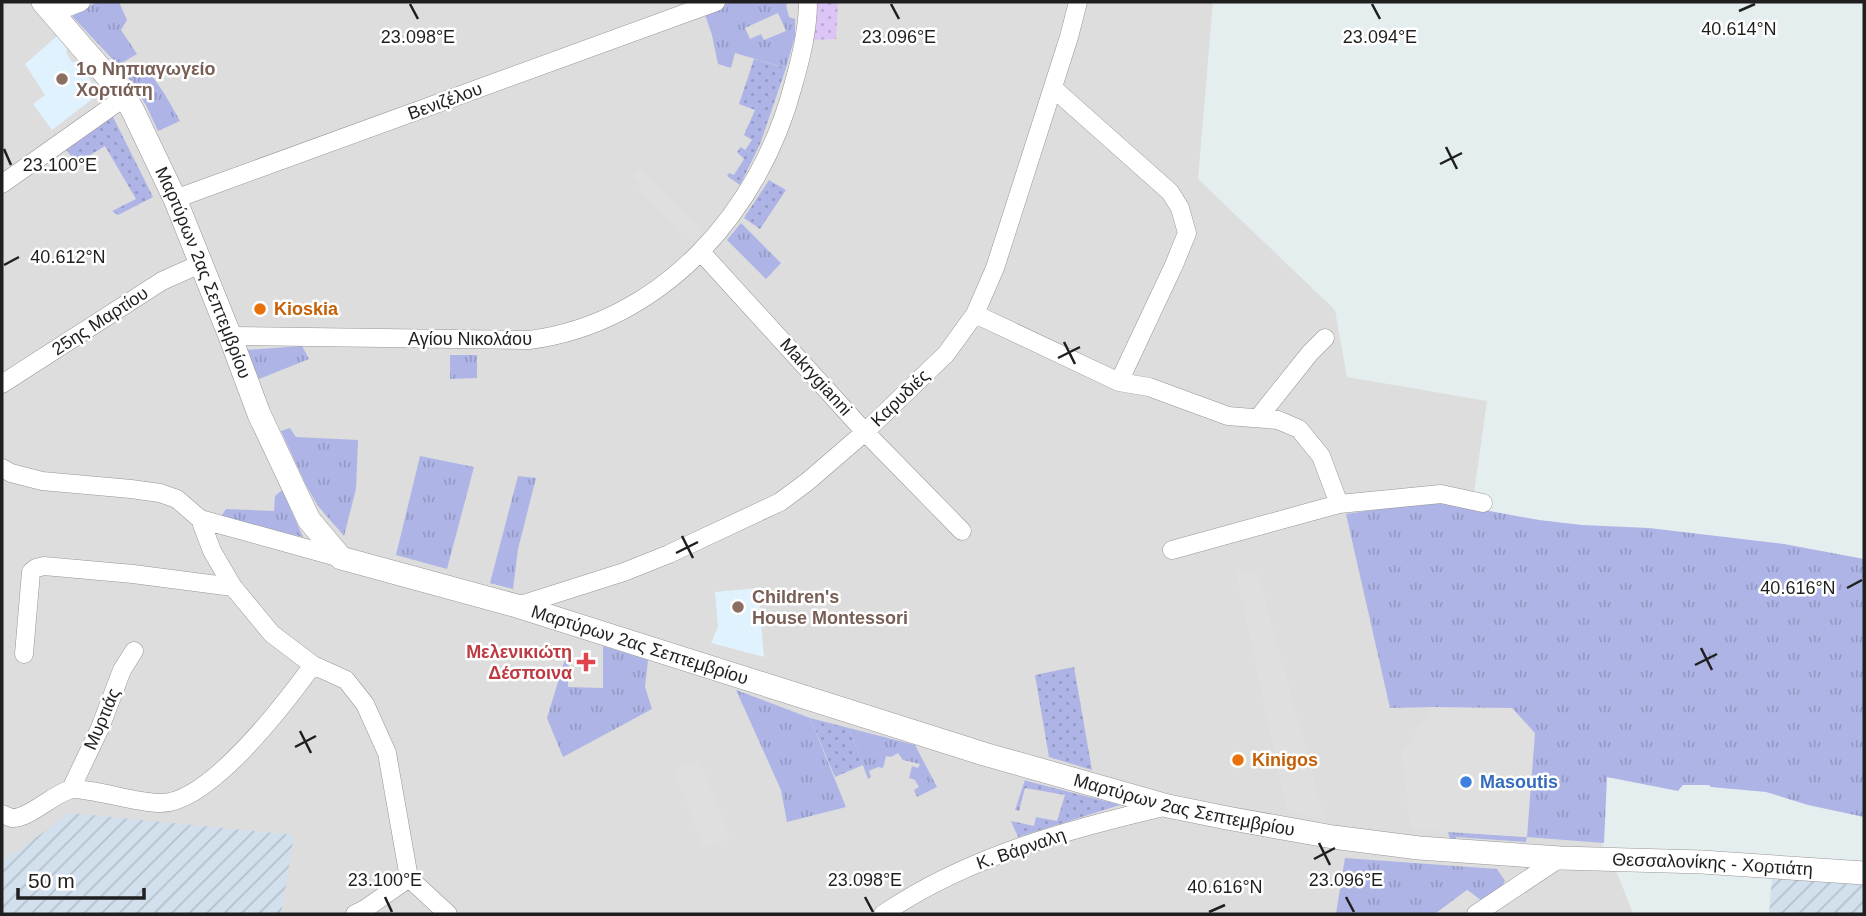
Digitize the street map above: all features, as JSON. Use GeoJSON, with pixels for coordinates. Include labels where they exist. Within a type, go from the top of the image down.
{"type":"FeatureCollection","features":[{"type":"Feature","properties":{"kind":"street"},"geometry":{"type":"LineString","coordinates":[[48,7],[82,2]]}},
{"type":"Feature","properties":{"kind":"street","name":"Βενιζέλου"},"geometry":{"type":"LineString","coordinates":[[175,200],[716,2]]}},
{"type":"Feature","properties":{"kind":"street","name":"Αγίου Νικολάου"},"geometry":{"type":"LineString","coordinates":[[230,336],[528,341],[581,328],[631,307],[680,272],[701,251],[731,217],[752,186],[773,146],[789,102],[801,57],[808,2]]}},
{"type":"Feature","properties":{"kind":"street","name":"Καρυδιές"},"geometry":{"type":"LineString","coordinates":[[517,606],[624,572],[780,502],[865,432],[946,354],[975,314],[995,268],[1069,37],[1077,2]]}},
{"type":"Feature","properties":{"kind":"street","name":"Μαρτύρων 2ας Σεπτεμβρίου"},"geometry":{"type":"LineString","coordinates":[[48,7],[125,97],[175,200],[259,414],[309,520],[341,558],[517,606],[971,750],[1168,806],[1363,841],[1419,848],[1560,858]]}},
{"type":"Feature","properties":{"kind":"street"},"geometry":{"type":"LineString","coordinates":[[1053,88],[1170,192],[1184,218],[1187,233],[1119,382]]}},
{"type":"Feature","properties":{"kind":"street"},"geometry":{"type":"LineString","coordinates":[[2,184],[125,97]]}},
{"type":"Feature","properties":{"kind":"street","name":"Makrygianni"},"geometry":{"type":"LineString","coordinates":[[701,251],[865,432],[962,531]]}},
{"type":"Feature","properties":{"kind":"street","name":"25ης Μαρτίου"},"geometry":{"type":"LineString","coordinates":[[2,384],[162,281],[200,264]]}},
{"type":"Feature","properties":{"kind":"street"},"geometry":{"type":"LineString","coordinates":[[975,314],[1119,382],[1149,387],[1228,416],[1278,420],[1299,429],[1321,456],[1339,504]]}},
{"type":"Feature","properties":{"kind":"street"},"geometry":{"type":"LineString","coordinates":[[1258,418],[1325,338]]}},
{"type":"Feature","properties":{"kind":"street"},"geometry":{"type":"LineString","coordinates":[[2,468],[42,481],[160,493],[177,499],[200,519],[341,558]]}},
{"type":"Feature","properties":{"kind":"street"},"geometry":{"type":"LineString","coordinates":[[1172,550],[1339,504],[1441,494],[1483,503]]}},
{"type":"Feature","properties":{"kind":"street"},"geometry":{"type":"LineString","coordinates":[[200,519],[212,551],[233,587],[272,634],[313,665],[346,680],[365,704],[387,753],[409,878],[448,914]]}},
{"type":"Feature","properties":{"kind":"street"},"geometry":{"type":"LineString","coordinates":[[24,654],[31,572],[36,568],[44,566],[133,574],[233,587]]}},
{"type":"Feature","properties":{"kind":"street","name":"Μυρτιάς"},"geometry":{"type":"LineString","coordinates":[[71,789],[100,728],[122,670],[134,651]]}},
{"type":"Feature","properties":{"kind":"street"},"geometry":{"type":"LineString","coordinates":[[2,814],[13,818],[26,814],[71,789],[160,804],[175,802],[197,791],[238,755],[287,700],[313,665]]}},
{"type":"Feature","properties":{"kind":"street","name":"Κ. Βάρναλη"},"geometry":{"type":"LineString","coordinates":[[883,914],[908,897],[959,871],[1018,847],[1168,806]]}},
{"type":"Feature","properties":{"kind":"street"},"geometry":{"type":"LineString","coordinates":[[1476,914],[1560,858]]}},
{"type":"Feature","properties":{"kind":"street","name":"Θεσσαλονίκης - Χορτιάτη"},"geometry":{"type":"LineString","coordinates":[[1560,858],[1738,864],[1864,873]]}},
{"type":"Feature","properties":{"kind":"street"},"geometry":{"type":"LineString","coordinates":[[355,914],[409,878]]}},
{"type":"Feature","properties":{"kind":"shaded area"},"geometry":{"type":"Polygon","coordinates":[[[2,2],[1213,2],[1198,179],[1335,310],[1347,377],[1487,401],[1471,514],[1532,703],[1620,880],[1633,914],[281,914],[293,835],[2,862],[2,2]]]}},
{"type":"Feature","properties":{"kind":"shaded area"},"geometry":{"type":"Polygon","coordinates":[[[815,2],[838,2],[836,39],[813,40],[815,2]]]}},
{"type":"Feature","properties":{"kind":"shaded area","name":"1ο Νηπιαγωγείο Χορτιάτη"},"geometry":{"type":"Polygon","coordinates":[[[57,36],[67,49],[66,53],[72,62],[77,62],[100,93],[52,130],[33,104],[45,95],[25,64],[57,36]]]}},
{"type":"Feature","properties":{"kind":"shaded area"},"geometry":{"type":"Polygon","coordinates":[[[638,168],[702,230],[692,241],[638,189],[641,185],[631,175],[638,168]]]}},
{"type":"Feature","properties":{"kind":"shaded area"},"geometry":{"type":"Polygon","coordinates":[[[1257,571],[1325,819],[1287,811],[1236,572],[1257,571]]]}},
{"type":"Feature","properties":{"kind":"shaded area","name":"Children's House Montessori"},"geometry":{"type":"Polygon","coordinates":[[[758,588],[764,657],[711,643],[718,627],[715,592],[758,588]]]}},
{"type":"Feature","properties":{"kind":"shaded area"},"geometry":{"type":"Polygon","coordinates":[[[1431,707],[1512,708],[1535,733],[1527,837],[1411,829],[1401,751],[1415,740],[1415,730],[1431,715],[1431,707]]]}},
{"type":"Feature","properties":{"kind":"shaded area"},"geometry":{"type":"Polygon","coordinates":[[[700,760],[730,838],[704,848],[674,770],[700,760]]]}},
{"type":"Feature","properties":{"kind":"shaded area"},"geometry":{"type":"Polygon","coordinates":[[[70,813],[294,835],[281,914],[2,914],[2,862],[70,813]]]}},
{"type":"Feature","properties":{"kind":"shaded area"},"geometry":{"type":"Polygon","coordinates":[[[1773,866],[1864,873],[1864,914],[1769,914],[1773,866]]]}},
{"type":"Feature","properties":{"kind":"shaded area"},"geometry":{"type":"Polygon","coordinates":[[[1467,890],[1482,901],[1460,914],[1435,914],[1467,890]]]}},
{"type":"Feature","properties":{"kind":"green space"},"geometry":{"type":"Polygon","coordinates":[[[97,2],[119,2],[127,20],[121,30],[137,54],[118,65],[72,16],[97,2]]]}},
{"type":"Feature","properties":{"kind":"green space"},"geometry":{"type":"Polygon","coordinates":[[[730,2],[789,2],[786,5],[789,17],[795,19],[795,36],[786,68],[735,53],[731,68],[718,64],[704,12],[730,2]],[[778,13],[745,28],[750,39],[761,34],[764,40],[786,31],[778,13]]]}},
{"type":"Feature","properties":{"kind":"green space"},"geometry":{"type":"Polygon","coordinates":[[[754,59],[786,68],[760,144],[740,185],[727,176],[729,173],[734,175],[744,159],[737,152],[741,147],[745,150],[752,140],[744,135],[755,110],[739,104],[754,59]]]}},
{"type":"Feature","properties":{"kind":"green space"},"geometry":{"type":"Polygon","coordinates":[[[143,63],[180,121],[158,131],[146,105],[126,74],[143,63]]]}},
{"type":"Feature","properties":{"kind":"green space"},"geometry":{"type":"Polygon","coordinates":[[[111,113],[153,197],[118,215],[112,211],[136,199],[105,146],[77,163],[64,147],[111,113]]]}},
{"type":"Feature","properties":{"kind":"green space"},"geometry":{"type":"Polygon","coordinates":[[[769,180],[786,190],[760,229],[744,218],[769,180]]]}},
{"type":"Feature","properties":{"kind":"green space"},"geometry":{"type":"Polygon","coordinates":[[[741,223],[781,263],[766,279],[727,240],[741,223]]]}},
{"type":"Feature","properties":{"kind":"green space"},"geometry":{"type":"Polygon","coordinates":[[[302,346],[309,359],[259,379],[246,350],[302,346]]]}},
{"type":"Feature","properties":{"kind":"green space"},"geometry":{"type":"Polygon","coordinates":[[[450,355],[477,355],[477,378],[450,379],[450,355]]]}},
{"type":"Feature","properties":{"kind":"green space"},"geometry":{"type":"Polygon","coordinates":[[[290,428],[296,437],[358,440],[356,489],[344,536],[318,506],[306,485],[281,431],[290,428]]]}},
{"type":"Feature","properties":{"kind":"green space"},"geometry":{"type":"Polygon","coordinates":[[[420,456],[474,467],[447,569],[396,555],[420,456]]]}},
{"type":"Feature","properties":{"kind":"green space"},"geometry":{"type":"Polygon","coordinates":[[[518,476],[536,478],[518,549],[513,589],[490,583],[518,476]]]}},
{"type":"Feature","properties":{"kind":"green space"},"geometry":{"type":"Polygon","coordinates":[[[282,490],[303,537],[220,518],[226,509],[274,511],[275,496],[282,490]]]}},
{"type":"Feature","properties":{"kind":"green space"},"geometry":{"type":"Polygon","coordinates":[[[1435,501],[1539,520],[1649,528],[1784,544],[1864,559],[1864,817],[1808,805],[1766,792],[1709,785],[1683,785],[1678,791],[1607,777],[1604,843],[1527,837],[1526,842],[1456,837],[1456,841],[1450,840],[1448,832],[1526,837],[1434,707],[1390,708],[1346,514],[1435,501]]]}},
{"type":"Feature","properties":{"kind":"green space"},"geometry":{"type":"Polygon","coordinates":[[[569,646],[568,687],[603,688],[603,646],[648,660],[645,687],[652,709],[563,757],[547,718],[569,646]]]}},
{"type":"Feature","properties":{"kind":"green space"},"geometry":{"type":"Polygon","coordinates":[[[1074,667],[1092,770],[1049,757],[1035,675],[1074,667]]]}},
{"type":"Feature","properties":{"kind":"green space"},"geometry":{"type":"Polygon","coordinates":[[[736,690],[810,718],[846,807],[787,822],[781,790],[736,690]]]}},
{"type":"Feature","properties":{"kind":"green space"},"geometry":{"type":"Polygon","coordinates":[[[810,718],[849,728],[863,765],[835,777],[810,718]]]}},
{"type":"Feature","properties":{"kind":"green space"},"geometry":{"type":"Polygon","coordinates":[[[849,728],[915,745],[937,787],[917,797],[914,790],[919,787],[915,780],[909,778],[912,766],[918,768],[920,764],[903,760],[898,753],[891,757],[886,756],[883,768],[869,771],[871,777],[868,779],[849,728]]]}},
{"type":"Feature","properties":{"kind":"green space"},"geometry":{"type":"Polygon","coordinates":[[[1025,780],[1120,805],[1018,837],[1011,821],[1034,826],[1036,817],[1057,821],[1065,795],[1025,788],[1019,811],[1015,810],[1025,780]]]}},
{"type":"Feature","properties":{"kind":"green space"},"geometry":{"type":"Polygon","coordinates":[[[1345,858],[1497,869],[1505,881],[1482,901],[1467,890],[1435,914],[1336,914],[1345,858]]]}},
{"type":"Feature","properties":{"kind":"place","name":"1ο Νηπιαγωγείο Χορτιάτη"},"geometry":{"type":"Point","coordinates":[62,79]}},
{"type":"Feature","properties":{"kind":"place","name":"Kioskia"},"geometry":{"type":"Point","coordinates":[260,309]}},
{"type":"Feature","properties":{"kind":"place","name":"Children's House Montessori"},"geometry":{"type":"Point","coordinates":[738,607]}},
{"type":"Feature","properties":{"kind":"place","name":"Μελενικιώτη Δέσποινα"},"geometry":{"type":"Point","coordinates":[586,662]}},
{"type":"Feature","properties":{"kind":"place","name":"Kinigos"},"geometry":{"type":"Point","coordinates":[1238,760]}},
{"type":"Feature","properties":{"kind":"place","name":"Masoutis"},"geometry":{"type":"Point","coordinates":[1466,782]}}]}
